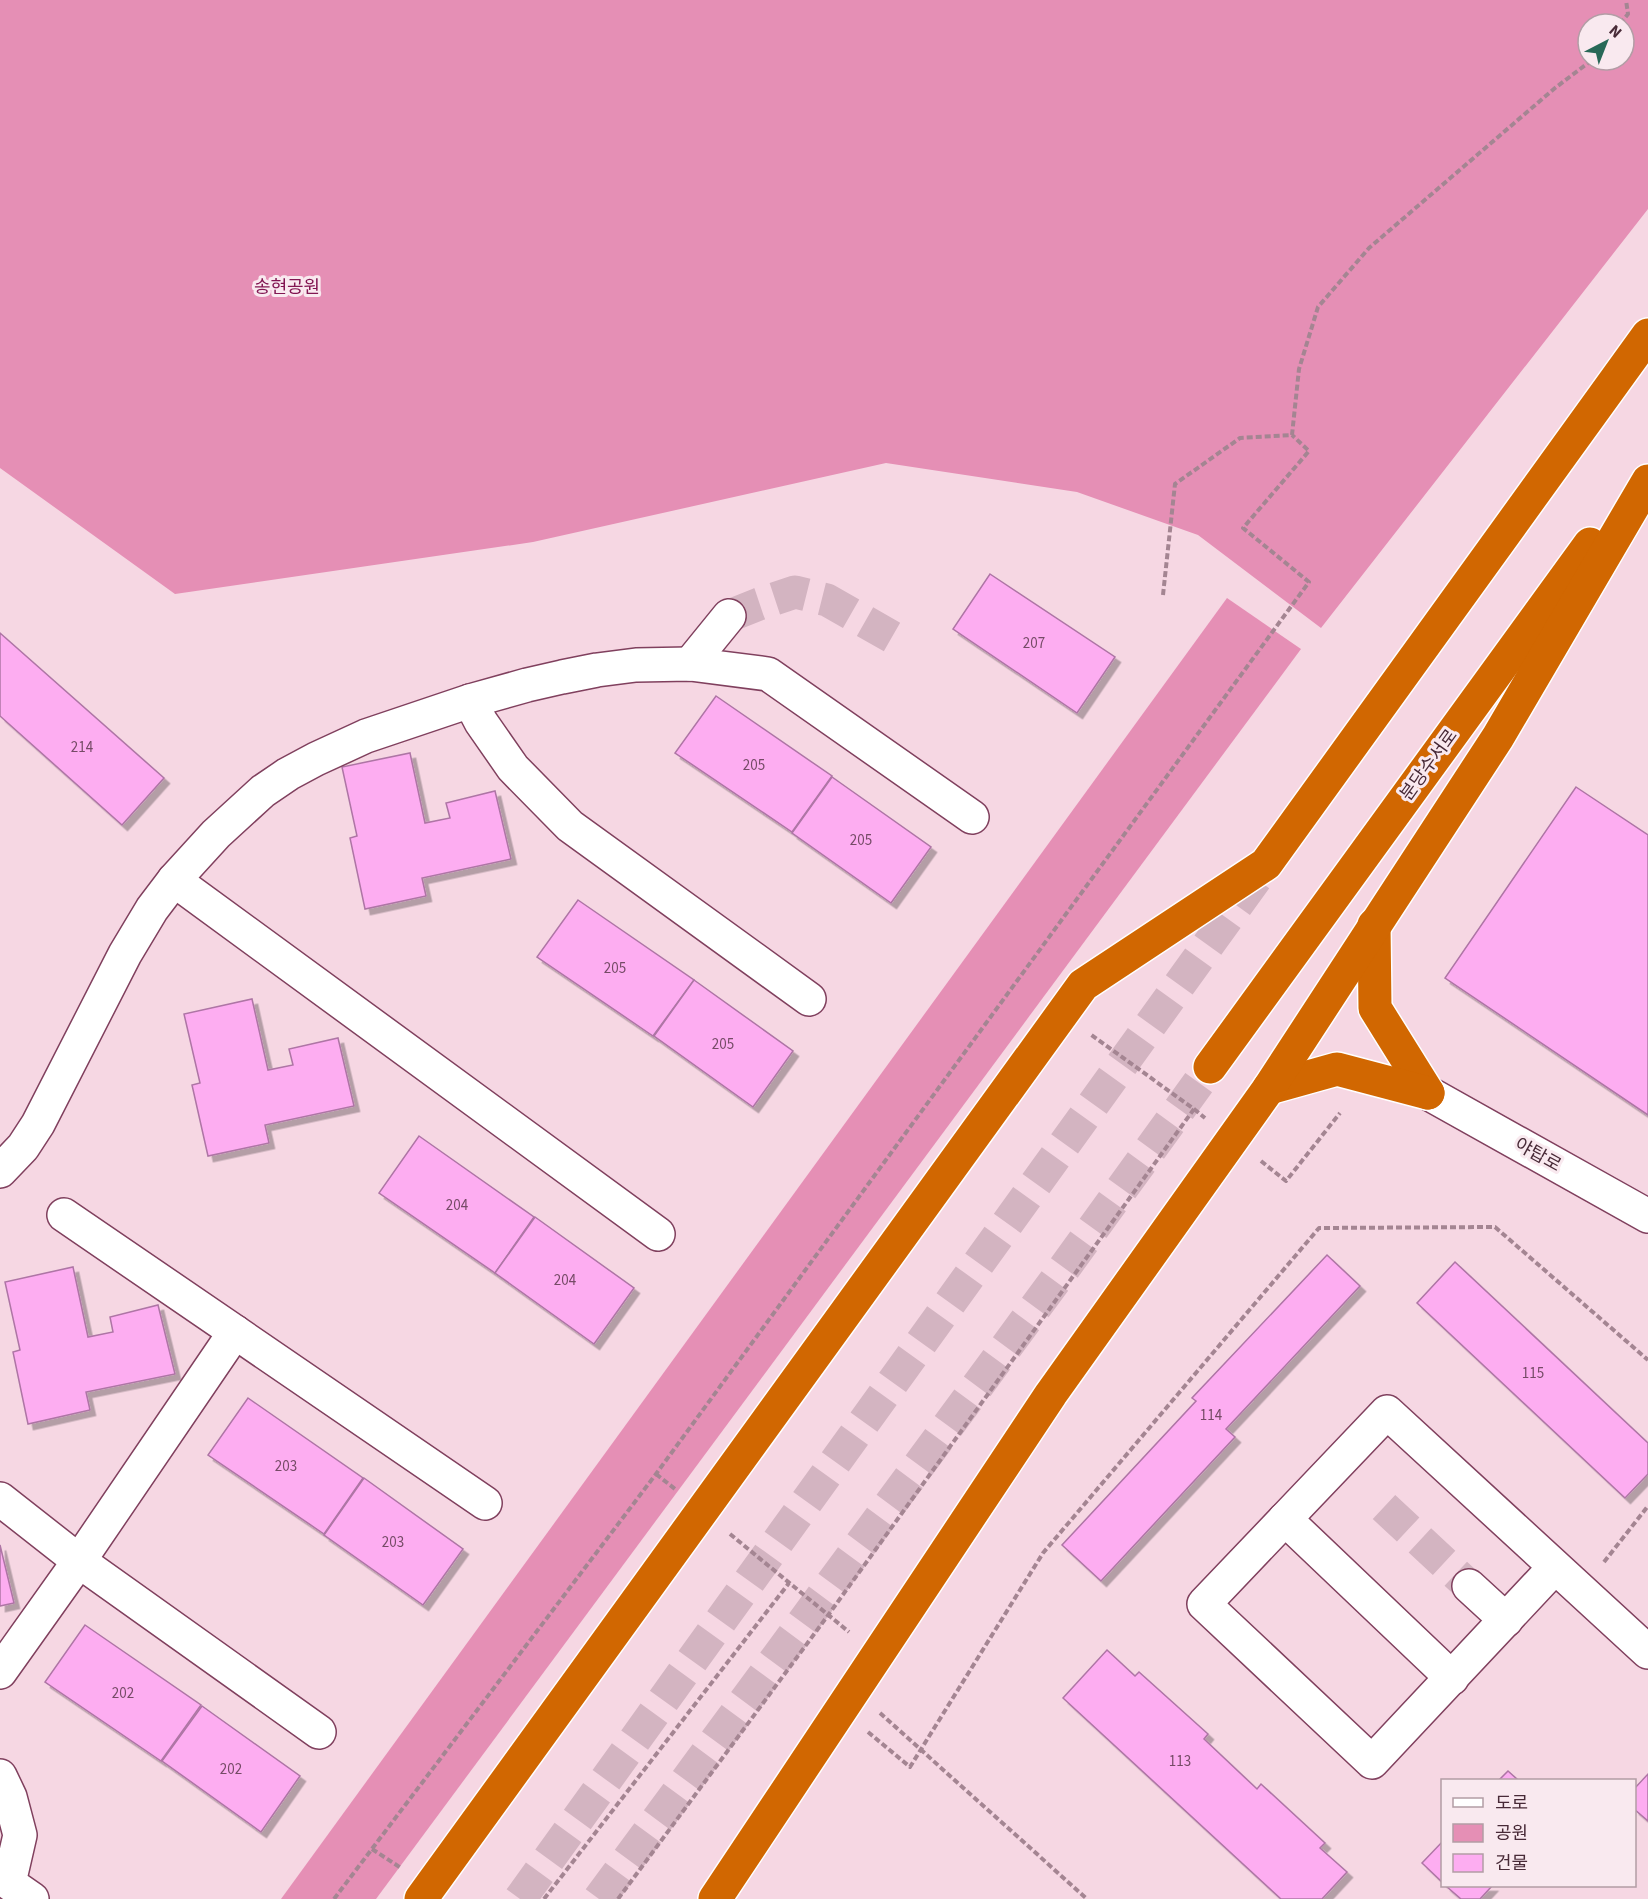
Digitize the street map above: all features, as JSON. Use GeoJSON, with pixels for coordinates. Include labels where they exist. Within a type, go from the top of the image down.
{"type":"FeatureCollection","features":[{"type":"Feature","properties":{"kind":"highway"},"geometry":{"type":"LineString","coordinates":[[421,1899],[1083,985],[1266,864],[1648,335]]}},
{"type":"Feature","properties":{"kind":"highway","name":"분당수서로"},"geometry":{"type":"LineString","coordinates":[[1210,1067],[1648,464]]}},
{"type":"Feature","properties":{"kind":"highway"},"geometry":{"type":"LineString","coordinates":[[715,1899],[1051,1394],[1269,1088],[1498,737],[1648,481]]}},
{"type":"Feature","properties":{"kind":"highway"},"geometry":{"type":"LineString","coordinates":[[1374,925],[1375,1008],[1428,1093]]}},
{"type":"Feature","properties":{"kind":"highway"},"geometry":{"type":"LineString","coordinates":[[1269,1088],[1337,1069],[1428,1093]]}},
{"type":"Feature","properties":{"kind":"street"},"geometry":{"type":"LineString","coordinates":[[690,664],[729,616]]}},
{"type":"Feature","properties":{"kind":"street"},"geometry":{"type":"LineString","coordinates":[[0,1171],[23,1147],[38,1124],[125,954],[152,909],[174,880],[216,834],[262,791],[316,759],[366,736],[470,701],[527,685],[597,670],[636,665],[690,664],[768,674],[972,818]]}},
{"type":"Feature","properties":{"kind":"street"},"geometry":{"type":"LineString","coordinates":[[470,701],[481,722],[513,768],[570,826],[809,999]]}},
{"type":"Feature","properties":{"kind":"street"},"geometry":{"type":"LineString","coordinates":[[174,880],[658,1234]]}},
{"type":"Feature","properties":{"kind":"street","name":"야탑로"},"geometry":{"type":"LineString","coordinates":[[1428,1093],[1648,1216]]}},
{"type":"Feature","properties":{"kind":"street"},"geometry":{"type":"LineString","coordinates":[[64,1215],[485,1503]]}},
{"type":"Feature","properties":{"kind":"street"},"geometry":{"type":"LineString","coordinates":[[0,1672],[79,1561],[235,1332]]}},
{"type":"Feature","properties":{"kind":"street"},"geometry":{"type":"LineString","coordinates":[[1555,1567],[1372,1762],[1204,1604],[1387,1412],[1648,1652]]}},
{"type":"Feature","properties":{"kind":"street"},"geometry":{"type":"LineString","coordinates":[[0,1499],[79,1561],[319,1732]]}},
{"type":"Feature","properties":{"kind":"street"},"geometry":{"type":"LineString","coordinates":[[1285,1519],[1452,1678]]}},
{"type":"Feature","properties":{"kind":"street"},"geometry":{"type":"LineString","coordinates":[[1469,1586],[1506,1620]]}},
{"type":"Feature","properties":{"kind":"street"},"geometry":{"type":"LineString","coordinates":[[0,1776],[10,1797],[20,1835],[14,1886]]}},
{"type":"Feature","properties":{"kind":"path"},"geometry":{"type":"LineString","coordinates":[[1292,435],[1299,369],[1317,307],[1369,248],[1576,72]]}},
{"type":"Feature","properties":{"kind":"path"},"geometry":{"type":"LineString","coordinates":[[334,1899],[656,1474],[1309,582],[1243,528],[1309,451],[1292,435],[1240,438],[1175,484],[1163,595]]}},
{"type":"Feature","properties":{"kind":"path"},"geometry":{"type":"LineString","coordinates":[[618,1899],[829,1614],[1194,1109],[1089,1033]]}},
{"type":"Feature","properties":{"kind":"path"},"geometry":{"type":"LineString","coordinates":[[1252,1155],[1287,1181],[1340,1113]]}},
{"type":"Feature","properties":{"kind":"path"},"geometry":{"type":"LineString","coordinates":[[867,1731],[910,1767],[1043,1553],[1319,1228],[1495,1227],[1648,1360]]}},
{"type":"Feature","properties":{"kind":"path"},"geometry":{"type":"LineString","coordinates":[[656,1474],[682,1495]]}},
{"type":"Feature","properties":{"kind":"path"},"geometry":{"type":"LineString","coordinates":[[1581,1590],[1648,1506]]}},
{"type":"Feature","properties":{"kind":"path"},"geometry":{"type":"LineString","coordinates":[[726,1532],[854,1636]]}},
{"type":"Feature","properties":{"kind":"path"},"geometry":{"type":"LineString","coordinates":[[544,1899],[789,1583]]}},
{"type":"Feature","properties":{"kind":"path"},"geometry":{"type":"LineString","coordinates":[[897,1727],[1087,1899]]}},
{"type":"Feature","properties":{"kind":"green space","name":"송현공원"},"geometry":{"type":"Polygon","coordinates":[[[0,0],[1648,0],[1648,209],[1321,628],[1198,535],[1077,492],[886,463],[533,542],[175,594],[0,468],[0,0]]]}},
{"type":"Feature","properties":{"kind":"green space"},"geometry":{"type":"Polygon","coordinates":[[[1227,598],[1301,649],[376,1899],[281,1899],[1227,598]]]}},
{"type":"Feature","properties":{"kind":"building"},"geometry":{"type":"Polygon","coordinates":[[[990,574],[1115,657],[1077,713],[953,629],[990,574]]]}},
{"type":"Feature","properties":{"kind":"building"},"geometry":{"type":"Polygon","coordinates":[[[0,633],[164,778],[122,825],[0,716],[0,633]]]}},
{"type":"Feature","properties":{"kind":"building"},"geometry":{"type":"Polygon","coordinates":[[[716,696],[832,776],[792,832],[675,753],[716,696]]]}},
{"type":"Feature","properties":{"kind":"building"},"geometry":{"type":"Polygon","coordinates":[[[410,753],[425,823],[450,818],[446,803],[495,791],[511,859],[422,878],[426,896],[365,909],[350,838],[357,836],[342,767],[410,753]]]}},
{"type":"Feature","properties":{"kind":"building"},"geometry":{"type":"Polygon","coordinates":[[[832,777],[931,847],[891,903],[792,833],[832,777]]]}},
{"type":"Feature","properties":{"kind":"building"},"geometry":{"type":"Polygon","coordinates":[[[1576,787],[1648,835],[1648,1115],[1445,978],[1576,787]]]}},
{"type":"Feature","properties":{"kind":"building"},"geometry":{"type":"Polygon","coordinates":[[[578,900],[694,980],[653,1036],[537,957],[578,900]]]}},
{"type":"Feature","properties":{"kind":"building"},"geometry":{"type":"Polygon","coordinates":[[[694,980],[793,1051],[753,1107],[654,1036],[694,980]]]}},
{"type":"Feature","properties":{"kind":"building"},"geometry":{"type":"Polygon","coordinates":[[[252,999],[268,1070],[293,1065],[289,1049],[338,1038],[354,1106],[265,1125],[269,1143],[208,1156],[192,1085],[200,1083],[184,1014],[252,999]]]}},
{"type":"Feature","properties":{"kind":"building"},"geometry":{"type":"Polygon","coordinates":[[[419,1136],[534,1217],[495,1273],[379,1193],[419,1136]]]}},
{"type":"Feature","properties":{"kind":"building"},"geometry":{"type":"Polygon","coordinates":[[[535,1217],[634,1288],[594,1344],[495,1273],[535,1217]]]}},
{"type":"Feature","properties":{"kind":"building"},"geometry":{"type":"Polygon","coordinates":[[[1327,1255],[1360,1286],[1226,1429],[1235,1437],[1101,1581],[1062,1545],[1196,1401],[1192,1398],[1327,1255]]]}},
{"type":"Feature","properties":{"kind":"building"},"geometry":{"type":"Polygon","coordinates":[[[1455,1262],[1648,1443],[1648,1474],[1625,1498],[1417,1303],[1455,1262]]]}},
{"type":"Feature","properties":{"kind":"building"},"geometry":{"type":"Polygon","coordinates":[[[73,1267],[88,1337],[113,1332],[110,1317],[158,1305],[175,1374],[86,1392],[90,1410],[28,1424],[13,1352],[20,1350],[5,1282],[73,1267]]]}},
{"type":"Feature","properties":{"kind":"building"},"geometry":{"type":"Polygon","coordinates":[[[248,1398],[363,1478],[324,1534],[208,1455],[248,1398]]]}},
{"type":"Feature","properties":{"kind":"building"},"geometry":{"type":"Polygon","coordinates":[[[364,1478],[463,1549],[423,1605],[324,1535],[364,1478]]]}},
{"type":"Feature","properties":{"kind":"building"},"geometry":{"type":"Polygon","coordinates":[[[0,1545],[14,1603],[0,1606],[0,1545]]]}},
{"type":"Feature","properties":{"kind":"building"},"geometry":{"type":"Polygon","coordinates":[[[85,1625],[201,1705],[161,1761],[45,1682],[85,1625]]]}},
{"type":"Feature","properties":{"kind":"building"},"geometry":{"type":"Polygon","coordinates":[[[1107,1650],[1135,1676],[1139,1672],[1208,1734],[1204,1739],[1257,1789],[1261,1784],[1325,1843],[1320,1848],[1347,1872],[1322,1899],[1281,1899],[1063,1698],[1107,1650]]]}},
{"type":"Feature","properties":{"kind":"building"},"geometry":{"type":"Polygon","coordinates":[[[202,1706],[300,1776],[261,1832],[162,1761],[202,1706]]]}},
{"type":"Feature","properties":{"kind":"building"},"geometry":{"type":"Polygon","coordinates":[[[1508,1771],[1517,1779],[1500,1779],[1508,1771]]]}},
{"type":"Feature","properties":{"kind":"building"},"geometry":{"type":"Polygon","coordinates":[[[1648,1774],[1648,1821],[1636,1811],[1636,1787],[1648,1774]]]}},
{"type":"Feature","properties":{"kind":"building"},"geometry":{"type":"Polygon","coordinates":[[[1441,1843],[1441,1881],[1422,1863],[1441,1843]]]}},
{"type":"Feature","properties":{"kind":"building"},"geometry":{"type":"Polygon","coordinates":[[[1447,1887],[1491,1887],[1480,1899],[1461,1899],[1447,1887]]]}},
{"type":"Feature","properties":{"kind":"tunnel"},"geometry":{"type":"LineString","coordinates":[[729,616],[795,592],[827,600],[892,637]]}},
{"type":"Feature","properties":{"kind":"tunnel"},"geometry":{"type":"LineString","coordinates":[[520,1899],[1265,866]]}},
{"type":"Feature","properties":{"kind":"tunnel"},"geometry":{"type":"LineString","coordinates":[[599,1899],[1210,1067]]}},
{"type":"Feature","properties":{"kind":"tunnel"},"geometry":{"type":"LineString","coordinates":[[1384,1507],[1469,1586]]}}]}
